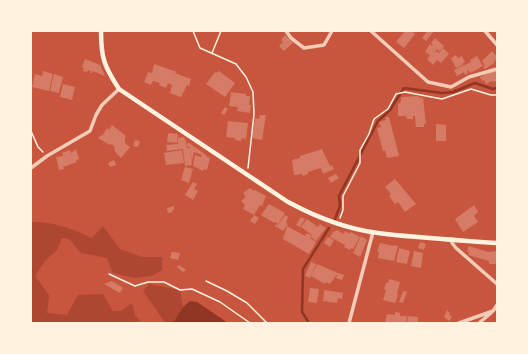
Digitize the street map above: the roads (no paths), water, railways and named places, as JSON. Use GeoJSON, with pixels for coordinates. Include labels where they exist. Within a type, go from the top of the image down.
{"type":"FeatureCollection","features":[{"type":"Feature","properties":{"kind":"main road"},"geometry":{"type":"LineString","coordinates":[[100,31],[103,59],[109,73],[119,89],[288,202],[312,214],[338,223],[373,232],[497,243]]}},
{"type":"Feature","properties":{"kind":"street"},"geometry":{"type":"LineString","coordinates":[[286,31],[291,38],[304,48],[324,45],[332,31]]}},
{"type":"Feature","properties":{"kind":"street"},"geometry":{"type":"LineString","coordinates":[[371,31],[428,82],[451,87],[469,76],[497,69]]}},
{"type":"Feature","properties":{"kind":"street"},"geometry":{"type":"LineString","coordinates":[[485,31],[497,45]]}},
{"type":"Feature","properties":{"kind":"street"},"geometry":{"type":"LineString","coordinates":[[31,168],[47,156],[90,131],[96,115],[102,105],[119,89]]}},
{"type":"Feature","properties":{"kind":"street"},"geometry":{"type":"LineString","coordinates":[[350,323],[373,232]]}},
{"type":"Feature","properties":{"kind":"street"},"geometry":{"type":"LineString","coordinates":[[452,239],[452,243],[456,248],[497,284]]}},
{"type":"Feature","properties":{"kind":"street"},"geometry":{"type":"LineString","coordinates":[[479,323],[493,311],[497,305]]}},
{"type":"Feature","properties":{"kind":"street"},"geometry":{"type":"LineString","coordinates":[[459,323],[493,311]]}},
{"type":"Feature","properties":{"kind":"waterway"},"geometry":{"type":"LineString","coordinates":[[335,219],[340,206],[339,196],[378,121],[390,110],[404,88],[442,93],[453,92],[475,83],[493,89],[497,88]]}},
{"type":"Feature","properties":{"kind":"waterway"},"geometry":{"type":"LineString","coordinates":[[309,323],[302,312],[303,269],[329,228]]}}]}
